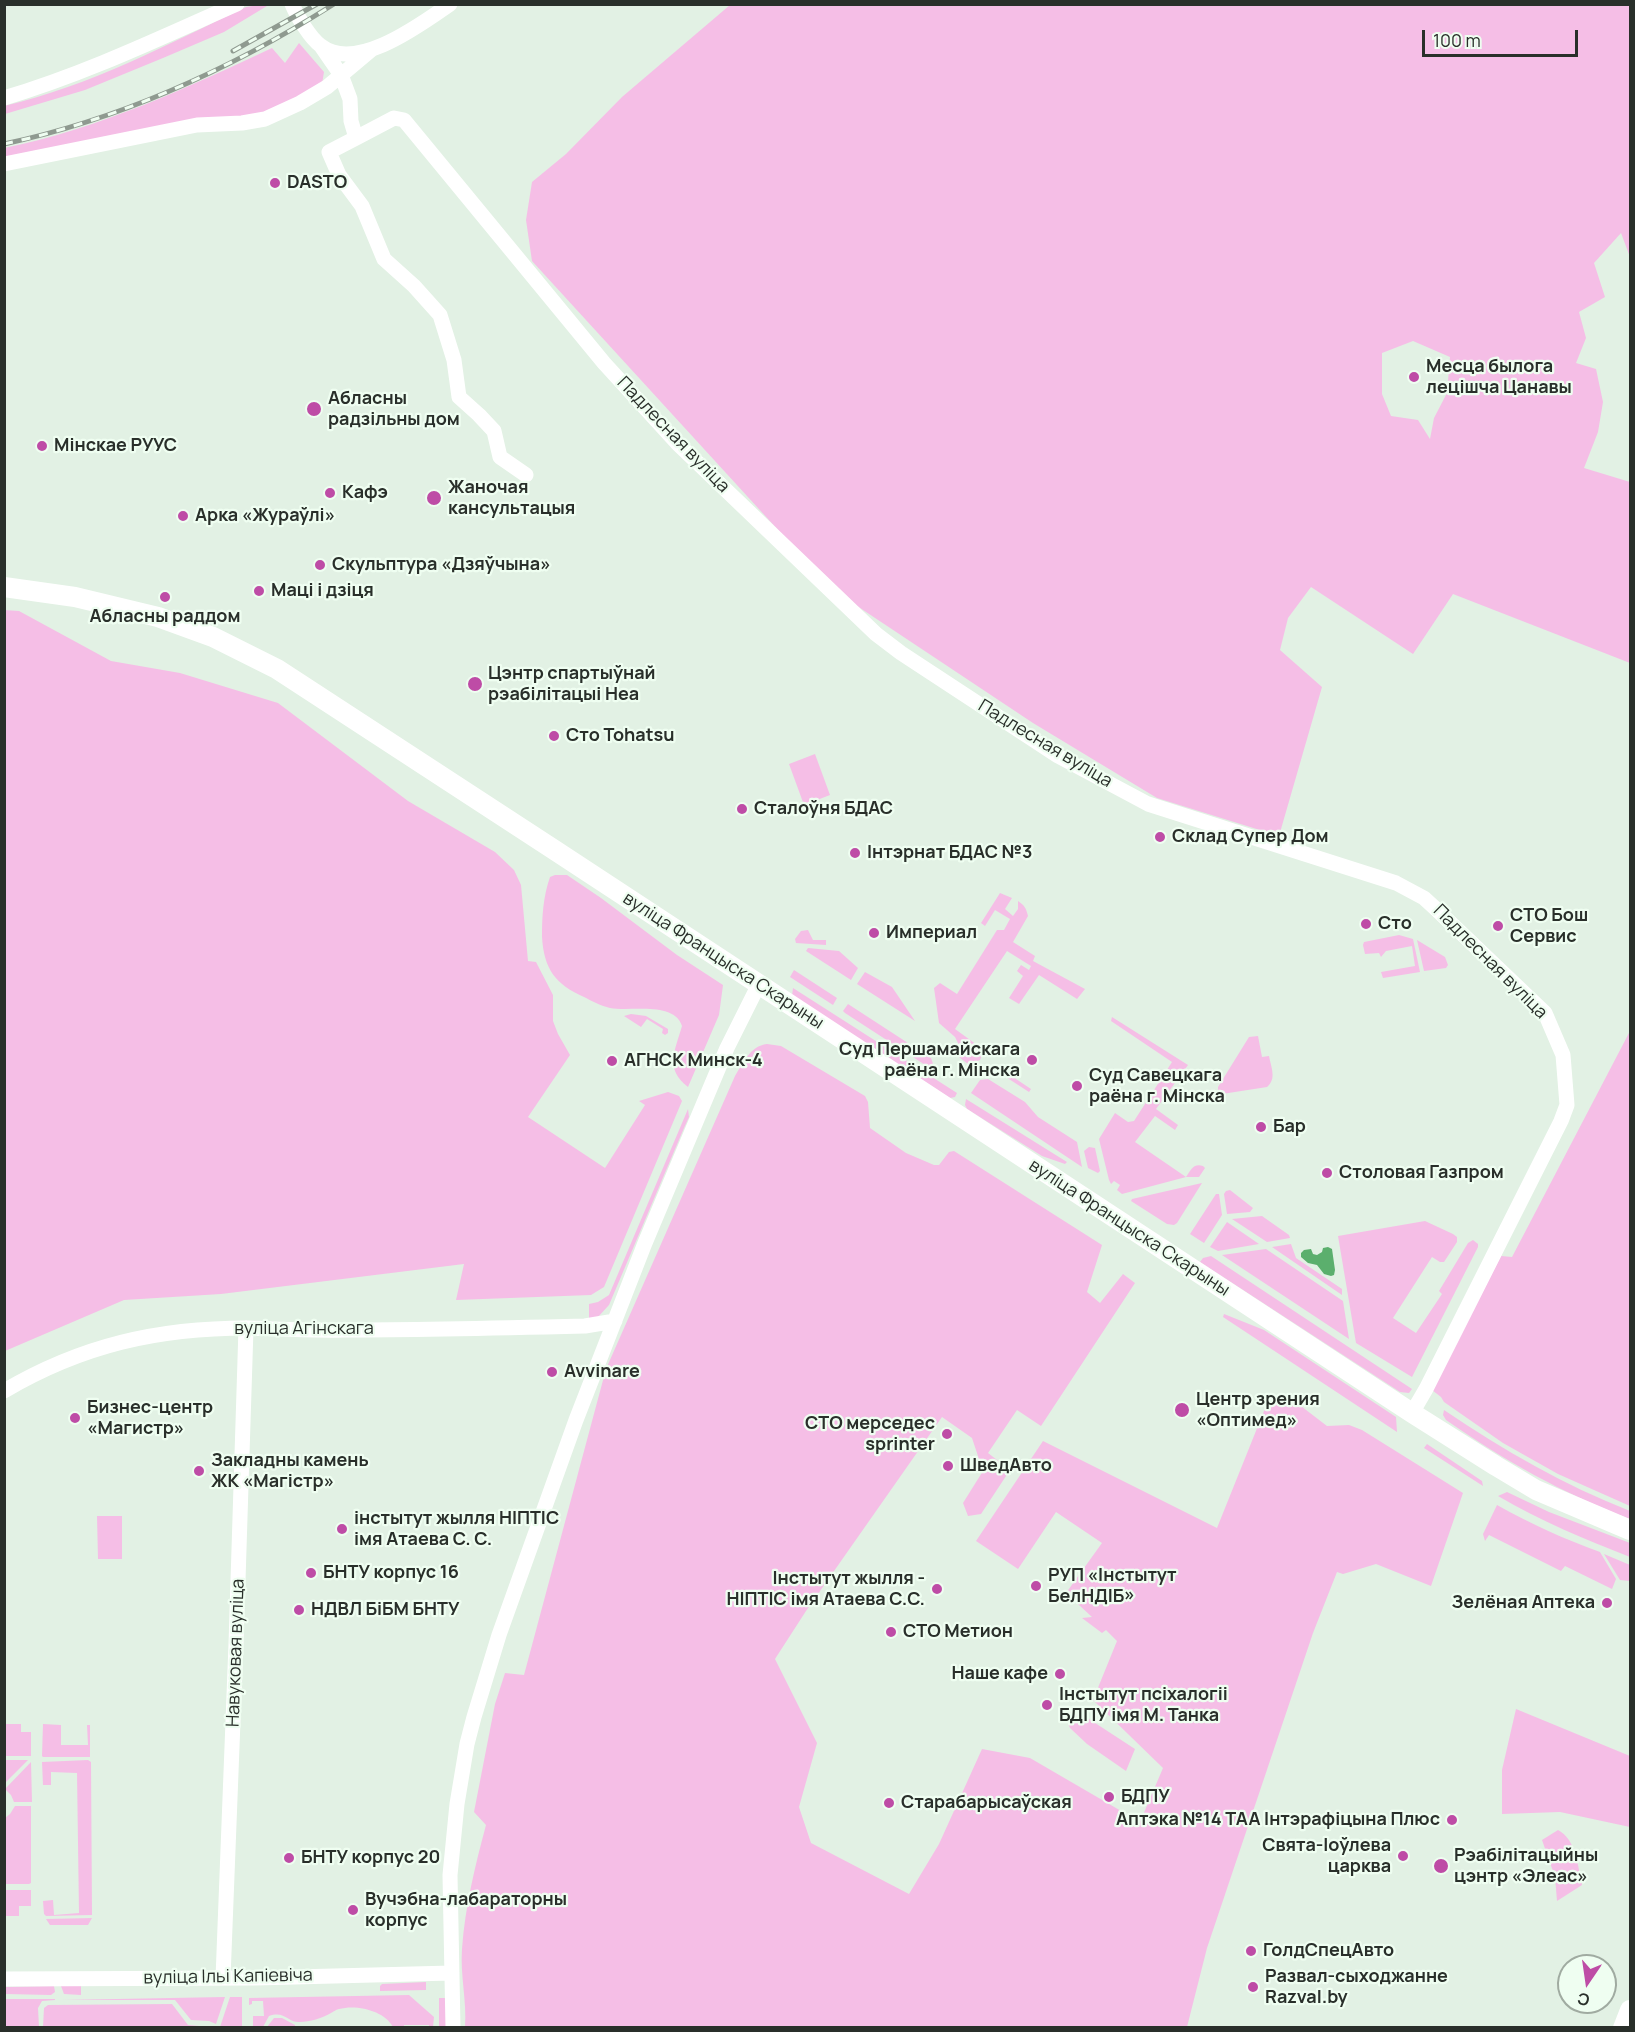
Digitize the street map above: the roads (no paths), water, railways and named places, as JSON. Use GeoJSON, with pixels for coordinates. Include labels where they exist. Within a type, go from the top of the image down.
{"type":"FeatureCollection","features":[{"type":"Feature","properties":{"kind":"main road","name":"вуліца Францыска Скарыны"},"geometry":{"type":"LineString","coordinates":[[4,587],[75,597],[158,616],[195,629],[259,659],[315,693],[1412,1413],[1527,1485],[1630,1530]]}},
{"type":"Feature","properties":{"kind":"main road"},"geometry":{"type":"LineString","coordinates":[[1623,2028],[1630,2010]]}},
{"type":"Feature","properties":{"kind":"street"},"geometry":{"type":"LineString","coordinates":[[4,98],[90,70],[237,4]]}},
{"type":"Feature","properties":{"kind":"street"},"geometry":{"type":"LineString","coordinates":[[292,4],[308,30],[342,75],[350,99],[351,121],[356,138]]}},
{"type":"Feature","properties":{"kind":"street"},"geometry":{"type":"LineString","coordinates":[[4,164],[197,125],[242,123],[265,119],[300,103],[327,87],[371,50],[407,33],[450,4]]}},
{"type":"Feature","properties":{"kind":"street"},"geometry":{"type":"LineString","coordinates":[[321,46],[345,53],[371,50]]}},
{"type":"Feature","properties":{"kind":"street","name":"Падлесная вуліца"},"geometry":{"type":"LineString","coordinates":[[526,476],[500,457],[494,431],[459,397],[454,360],[441,315],[384,259],[362,206],[339,175],[329,152],[394,118],[404,120],[604,363],[677,443],[876,634],[901,653],[1058,756],[1149,804],[1396,882],[1414,892],[1436,909],[1545,1013],[1563,1055],[1567,1105],[1561,1121],[1412,1413]]}},
{"type":"Feature","properties":{"kind":"street"},"geometry":{"type":"LineString","coordinates":[[453,2028],[450,1875],[454,1825],[469,1735],[523,1564],[576,1420],[645,1243],[727,1048],[759,984]]}},
{"type":"Feature","properties":{"kind":"street","name":"вуліца Агінскага"},"geometry":{"type":"LineString","coordinates":[[4,1391],[59,1363],[116,1342],[164,1333],[246,1328],[342,1330],[585,1326],[615,1321]]}},
{"type":"Feature","properties":{"kind":"street","name":"Навуковая вуліца"},"geometry":{"type":"LineString","coordinates":[[223,1978],[246,1328]]}},
{"type":"Feature","properties":{"kind":"street","name":"вуліца Ільі Капіевіча"},"geometry":{"type":"LineString","coordinates":[[4,1979],[223,1978],[452,1972]]}},
{"type":"Feature","properties":{"kind":"railway"},"geometry":{"type":"LineString","coordinates":[[233,51],[317,4]]}},
{"type":"Feature","properties":{"kind":"railway"},"geometry":{"type":"LineString","coordinates":[[4,144],[91,121],[175,89],[256,49],[334,4]]}},
{"type":"Feature","properties":{"kind":"place","name":"DASTO"},"geometry":{"type":"Point","coordinates":[275,183]}},
{"type":"Feature","properties":{"kind":"place","name":"Месца былога лецішча Цанавы"},"geometry":{"type":"Point","coordinates":[1414,377]}},
{"type":"Feature","properties":{"kind":"place","name":"Абласны радзільны дом"},"geometry":{"type":"Point","coordinates":[314,409]}},
{"type":"Feature","properties":{"kind":"place","name":"Мінскае РУУС"},"geometry":{"type":"Point","coordinates":[42,446]}},
{"type":"Feature","properties":{"kind":"place","name":"Кафэ"},"geometry":{"type":"Point","coordinates":[330,493]}},
{"type":"Feature","properties":{"kind":"place","name":"Жаночая кансультацыя"},"geometry":{"type":"Point","coordinates":[434,498]}},
{"type":"Feature","properties":{"kind":"place","name":"Арка «Жураўлі»"},"geometry":{"type":"Point","coordinates":[183,516]}},
{"type":"Feature","properties":{"kind":"place","name":"Скульптура «Дзяўчына»"},"geometry":{"type":"Point","coordinates":[320,565]}},
{"type":"Feature","properties":{"kind":"place","name":"Маці і дзіця"},"geometry":{"type":"Point","coordinates":[259,591]}},
{"type":"Feature","properties":{"kind":"place","name":"Абласны раддом"},"geometry":{"type":"Point","coordinates":[165,597]}},
{"type":"Feature","properties":{"kind":"place","name":"Цэнтр спартыўнай рэабілітацыі Неа"},"geometry":{"type":"Point","coordinates":[475,684]}},
{"type":"Feature","properties":{"kind":"place","name":"Сто Tohatsu"},"geometry":{"type":"Point","coordinates":[554,736]}},
{"type":"Feature","properties":{"kind":"place","name":"Сталоўня БДАС"},"geometry":{"type":"Point","coordinates":[742,809]}},
{"type":"Feature","properties":{"kind":"place","name":"Склад Супер Дом"},"geometry":{"type":"Point","coordinates":[1160,837]}},
{"type":"Feature","properties":{"kind":"place","name":"Інтэрнат БДАС №3"},"geometry":{"type":"Point","coordinates":[855,853]}},
{"type":"Feature","properties":{"kind":"place","name":"Сто"},"geometry":{"type":"Point","coordinates":[1366,924]}},
{"type":"Feature","properties":{"kind":"place","name":"СТО Бош Сервис"},"geometry":{"type":"Point","coordinates":[1498,926]}},
{"type":"Feature","properties":{"kind":"place","name":"Империал"},"geometry":{"type":"Point","coordinates":[874,933]}},
{"type":"Feature","properties":{"kind":"place","name":"Суд Першамайскага раёна г. Мінска"},"geometry":{"type":"Point","coordinates":[1032,1060]}},
{"type":"Feature","properties":{"kind":"place","name":"АГНСК Минск-4"},"geometry":{"type":"Point","coordinates":[612,1061]}},
{"type":"Feature","properties":{"kind":"place","name":"Суд Савецкага раёна г. Мінска"},"geometry":{"type":"Point","coordinates":[1077,1086]}},
{"type":"Feature","properties":{"kind":"place","name":"Бар"},"geometry":{"type":"Point","coordinates":[1261,1127]}},
{"type":"Feature","properties":{"kind":"place","name":"Столовая Газпром"},"geometry":{"type":"Point","coordinates":[1327,1173]}},
{"type":"Feature","properties":{"kind":"place","name":"Avvinare"},"geometry":{"type":"Point","coordinates":[552,1372]}},
{"type":"Feature","properties":{"kind":"place","name":"Центр зрения «Оптимед»"},"geometry":{"type":"Point","coordinates":[1182,1410]}},
{"type":"Feature","properties":{"kind":"place","name":"Бизнес-центр «Магистр»"},"geometry":{"type":"Point","coordinates":[75,1418]}},
{"type":"Feature","properties":{"kind":"place","name":"СТО мерседес sprinter"},"geometry":{"type":"Point","coordinates":[947,1434]}},
{"type":"Feature","properties":{"kind":"place","name":"ШведАвто"},"geometry":{"type":"Point","coordinates":[948,1466]}},
{"type":"Feature","properties":{"kind":"place","name":"Закладны камень ЖК «Магістр»"},"geometry":{"type":"Point","coordinates":[199,1471]}},
{"type":"Feature","properties":{"kind":"place","name":"інстытут жылля НІПТІС імя Атаева С. С."},"geometry":{"type":"Point","coordinates":[342,1529]}},
{"type":"Feature","properties":{"kind":"place","name":"БНТУ корпус 16"},"geometry":{"type":"Point","coordinates":[311,1573]}},
{"type":"Feature","properties":{"kind":"place","name":"РУП «Інстытут БелНДІБ»"},"geometry":{"type":"Point","coordinates":[1036,1586]}},
{"type":"Feature","properties":{"kind":"place","name":"Інстытут жылля - НІПТІС імя Атаева С.С."},"geometry":{"type":"Point","coordinates":[937,1589]}},
{"type":"Feature","properties":{"kind":"place","name":"Зелёная Аптека"},"geometry":{"type":"Point","coordinates":[1607,1603]}},
{"type":"Feature","properties":{"kind":"place","name":"НДВЛ БіБМ БНТУ"},"geometry":{"type":"Point","coordinates":[299,1610]}},
{"type":"Feature","properties":{"kind":"place","name":"СТО Метион"},"geometry":{"type":"Point","coordinates":[891,1632]}},
{"type":"Feature","properties":{"kind":"place","name":"Наше кафе"},"geometry":{"type":"Point","coordinates":[1060,1674]}},
{"type":"Feature","properties":{"kind":"place","name":"Інстытут псіхалогіі БДПУ імя М. Танка"},"geometry":{"type":"Point","coordinates":[1047,1705]}},
{"type":"Feature","properties":{"kind":"place","name":"БДПУ"},"geometry":{"type":"Point","coordinates":[1109,1797]}},
{"type":"Feature","properties":{"kind":"place","name":"Старабарысаўская"},"geometry":{"type":"Point","coordinates":[889,1803]}},
{"type":"Feature","properties":{"kind":"place","name":"Аптэка №14 ТАА Інтэрафіцына Плюс"},"geometry":{"type":"Point","coordinates":[1452,1820]}},
{"type":"Feature","properties":{"kind":"place","name":"Свята-Іоўлева царква"},"geometry":{"type":"Point","coordinates":[1403,1856]}},
{"type":"Feature","properties":{"kind":"place","name":"БНТУ корпус 20"},"geometry":{"type":"Point","coordinates":[289,1858]}},
{"type":"Feature","properties":{"kind":"place","name":"Рэабілітацыйны цэнтр «Элеас»"},"geometry":{"type":"Point","coordinates":[1441,1866]}},
{"type":"Feature","properties":{"kind":"place","name":"Вучэбна-лабараторны корпус"},"geometry":{"type":"Point","coordinates":[353,1910]}},
{"type":"Feature","properties":{"kind":"place","name":"ГолдСпецАвто"},"geometry":{"type":"Point","coordinates":[1251,1951]}},
{"type":"Feature","properties":{"kind":"place","name":"Развал-сыходжанне Razval.by"},"geometry":{"type":"Point","coordinates":[1253,1987]}}]}
